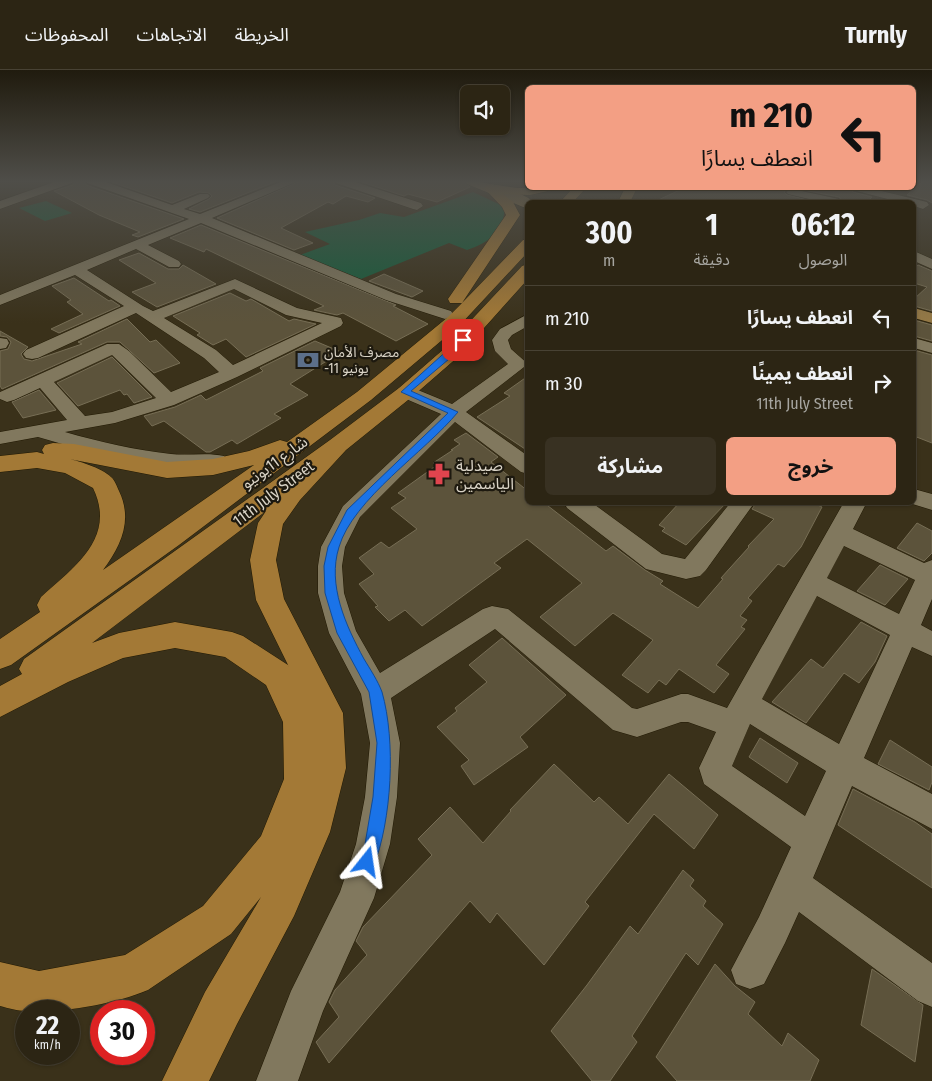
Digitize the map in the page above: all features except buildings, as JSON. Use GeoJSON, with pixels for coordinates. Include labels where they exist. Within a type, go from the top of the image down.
{"type":"FeatureCollection","features":[{"type":"Feature","properties":{"kind":"highway"},"geometry":{"type":"LineString","coordinates":[[409,360],[508,228]]}},
{"type":"Feature","properties":{"kind":"highway","name":"شارع 11يونيو"},"geometry":{"type":"LineString","coordinates":[[0,656],[326,439],[409,360],[454,321],[525,246]]}},
{"type":"Feature","properties":{"kind":"highway","name":"11th July Street"},"geometry":{"type":"LineString","coordinates":[[0,696],[326,439],[406,392],[452,352],[525,272]]}},
{"type":"Feature","properties":{"kind":"highway"},"geometry":{"type":"LineString","coordinates":[[452,352],[488,329],[524,311]]}},
{"type":"Feature","properties":{"kind":"highway"},"geometry":{"type":"LineString","coordinates":[[0,454],[34,449],[74,451],[167,470],[213,467],[326,439]]}},
{"type":"Feature","properties":{"kind":"highway"},"geometry":{"type":"LineString","coordinates":[[185,1081],[221,1008],[280,902],[311,832],[330,768],[327,713],[295,646],[270,600],[262,560],[271,524],[326,439]]}},
{"type":"Feature","properties":{"kind":"highway"},"geometry":{"type":"LineString","coordinates":[[0,464],[37,460],[72,467],[103,483],[114,508],[112,537],[88,570],[0,649]]}},
{"type":"Feature","properties":{"kind":"highway"},"geometry":{"type":"LineString","coordinates":[[0,702],[57,672],[118,646],[176,635],[232,645],[277,675],[300,721],[302,779],[274,849],[217,920],[133,975],[39,993],[0,984]]}},
{"type":"Feature","properties":{"kind":"main road"},"geometry":{"type":"LineString","coordinates":[[916,306],[932,310]]}},
{"type":"Feature","properties":{"kind":"main road"},"geometry":{"type":"LineString","coordinates":[[916,314],[932,318]]}},
{"type":"Feature","properties":{"kind":"street"},"geometry":{"type":"LineString","coordinates":[[0,300],[181,228]]}},
{"type":"Feature","properties":{"kind":"street"},"geometry":{"type":"LineString","coordinates":[[222,228],[391,297],[445,314]]}},
{"type":"Feature","properties":{"kind":"street"},"geometry":{"type":"LineString","coordinates":[[138,245],[174,264]]}},
{"type":"Feature","properties":{"kind":"street"},"geometry":{"type":"LineString","coordinates":[[916,256],[932,265]]}},
{"type":"Feature","properties":{"kind":"street"},"geometry":{"type":"LineString","coordinates":[[77,270],[210,354],[231,373]]}},
{"type":"Feature","properties":{"kind":"street"},"geometry":{"type":"LineString","coordinates":[[0,438],[115,417],[168,400],[231,373],[335,323],[335,321],[292,312],[256,292],[233,284],[152,317]]}},
{"type":"Feature","properties":{"kind":"street"},"geometry":{"type":"LineString","coordinates":[[233,301],[256,292]]}},
{"type":"Feature","properties":{"kind":"street"},"geometry":{"type":"LineString","coordinates":[[32,354],[136,307]]}},
{"type":"Feature","properties":{"kind":"street"},"geometry":{"type":"LineString","coordinates":[[277,1081],[305,1005],[356,898],[373,844],[381,797],[384,743],[375,692],[343,633],[331,593],[330,566],[333,547],[351,512],[454,412],[523,366],[505,354],[501,348],[500,340],[524,311]]}},
{"type":"Feature","properties":{"kind":"street"},"geometry":{"type":"LineString","coordinates":[[168,327],[186,320]]}},
{"type":"Feature","properties":{"kind":"street"},"geometry":{"type":"LineString","coordinates":[[916,344],[932,348]]}},
{"type":"Feature","properties":{"kind":"street"},"geometry":{"type":"LineString","coordinates":[[7,396],[114,348],[168,400]]}},
{"type":"Feature","properties":{"kind":"street"},"geometry":{"type":"LineString","coordinates":[[44,380],[80,423]]}},
{"type":"Feature","properties":{"kind":"street"},"geometry":{"type":"LineString","coordinates":[[406,392],[454,412],[525,465]]}},
{"type":"Feature","properties":{"kind":"street"},"geometry":{"type":"LineString","coordinates":[[38,431],[76,442],[167,461],[212,461],[255,458]]}},
{"type":"Feature","properties":{"kind":"street"},"geometry":{"type":"LineString","coordinates":[[916,498],[932,502]]}},
{"type":"Feature","properties":{"kind":"street"},"geometry":{"type":"LineString","coordinates":[[579,505],[655,562],[691,569],[742,505]]}},
{"type":"Feature","properties":{"kind":"street"},"geometry":{"type":"LineString","coordinates":[[810,840],[715,773],[715,768],[739,714],[854,505]]}},
{"type":"Feature","properties":{"kind":"street"},"geometry":{"type":"LineString","coordinates":[[750,970],[772,930],[844,764],[919,637],[931,573],[839,533]]}},
{"type":"Feature","properties":{"kind":"street"},"geometry":{"type":"LineString","coordinates":[[812,582],[919,637]]}},
{"type":"Feature","properties":{"kind":"street"},"geometry":{"type":"LineString","coordinates":[[375,692],[492,617],[499,617],[624,720],[637,723],[681,708],[739,714],[844,764],[932,812]]}},
{"type":"Feature","properties":{"kind":"street"},"geometry":{"type":"LineString","coordinates":[[791,884],[932,987]]}},
{"type":"Feature","properties":{"kind":"green space"},"geometry":{"type":"Polygon","coordinates":[[[322,228],[498,228],[489,239],[467,250],[449,243],[361,279],[300,255],[330,244],[305,232],[322,228]]]}},
{"type":"Feature","properties":{"kind":"place","name":"مصرف الأمان -11 يونيو"},"geometry":{"type":"Point","coordinates":[308,360]}},
{"type":"Feature","properties":{"kind":"place","name":"صيدلية الياسمين"},"geometry":{"type":"Point","coordinates":[439,474]}},
{"type":"Feature","properties":{"kind":"route"},"geometry":{"type":"LineString","coordinates":[[367,862],[373,844],[381,797],[384,743],[375,692],[343,633],[331,593],[330,566],[333,547],[339,532],[351,512],[454,412],[406,392],[463,340]]}}]}
